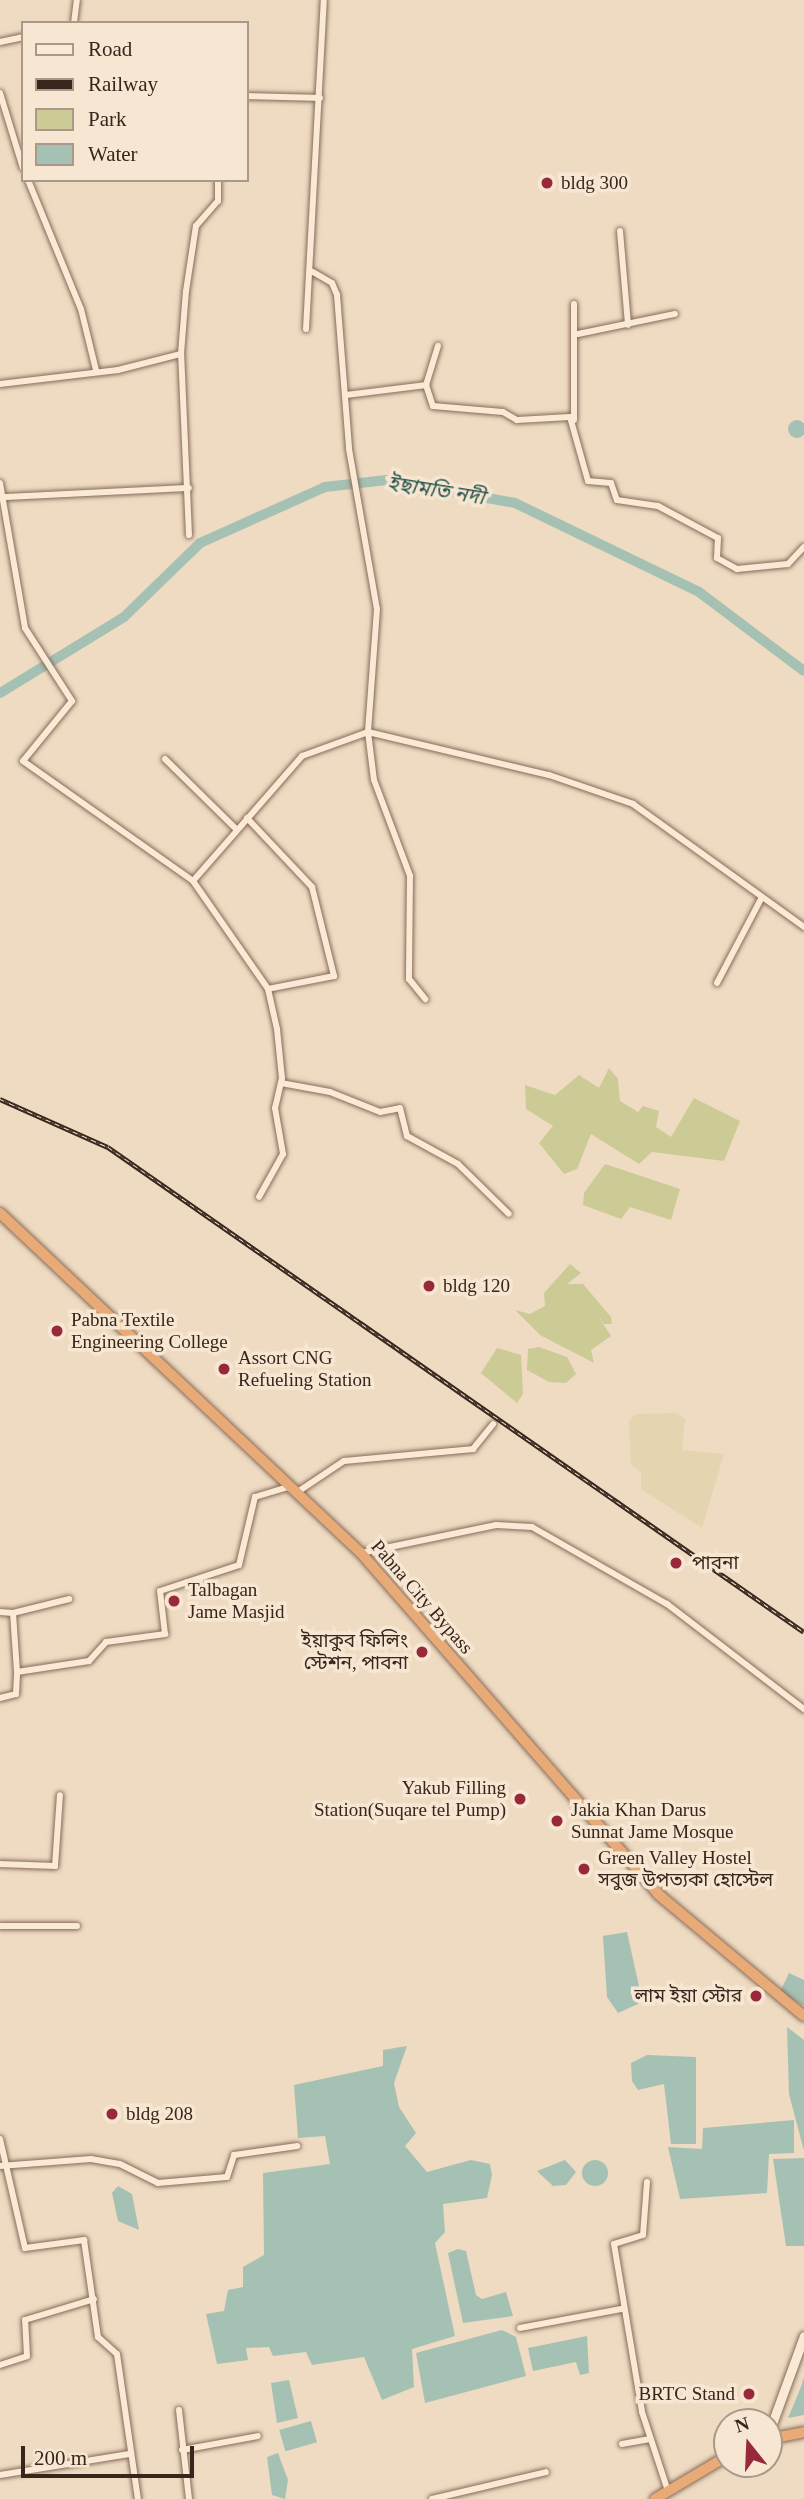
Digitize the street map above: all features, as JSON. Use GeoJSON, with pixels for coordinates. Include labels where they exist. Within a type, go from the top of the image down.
{"type":"FeatureCollection","features":[{"type":"Feature","properties":{"kind":"highway","name":"Pabna City Bypass"},"geometry":{"type":"LineString","coordinates":[[0,1213],[361,1553],[658,1894],[804,2016]]}},
{"type":"Feature","properties":{"kind":"highway"},"geometry":{"type":"LineString","coordinates":[[783,2430],[804,2426]]}},
{"type":"Feature","properties":{"kind":"highway"},"geometry":{"type":"LineString","coordinates":[[783,2436],[804,2432]]}},
{"type":"Feature","properties":{"kind":"highway"},"geometry":{"type":"LineString","coordinates":[[668,2495],[713,2465]]}},
{"type":"Feature","properties":{"kind":"highway"},"geometry":{"type":"LineString","coordinates":[[655,2499],[668,2495],[713,2471]]}},
{"type":"Feature","properties":{"kind":"main road"},"geometry":{"type":"LineString","coordinates":[[778,2408],[804,2336]]}},
{"type":"Feature","properties":{"kind":"street"},"geometry":{"type":"LineString","coordinates":[[74,21],[78,0]]}},
{"type":"Feature","properties":{"kind":"street"},"geometry":{"type":"LineString","coordinates":[[306,330],[313,272],[324,0]]}},
{"type":"Feature","properties":{"kind":"street"},"geometry":{"type":"LineString","coordinates":[[0,42],[21,37]]}},
{"type":"Feature","properties":{"kind":"street"},"geometry":{"type":"LineString","coordinates":[[0,93],[21,161]]}},
{"type":"Feature","properties":{"kind":"street"},"geometry":{"type":"LineString","coordinates":[[248,96],[320,97]]}},
{"type":"Feature","properties":{"kind":"street"},"geometry":{"type":"LineString","coordinates":[[29,182],[81,309],[96,370]]}},
{"type":"Feature","properties":{"kind":"street"},"geometry":{"type":"LineString","coordinates":[[189,535],[181,354],[196,226],[218,201],[218,182]]}},
{"type":"Feature","properties":{"kind":"street"},"geometry":{"type":"LineString","coordinates":[[620,231],[628,326]]}},
{"type":"Feature","properties":{"kind":"street"},"geometry":{"type":"LineString","coordinates":[[313,272],[332,283],[337,295],[352,470],[361,505],[377,609],[368,732],[374,780],[410,876],[409,979],[425,999]]}},
{"type":"Feature","properties":{"kind":"street"},"geometry":{"type":"LineString","coordinates":[[574,304],[578,334],[574,420],[588,481],[611,483],[617,500],[658,506],[718,538],[720,559],[737,569],[769,570],[788,564],[804,547]]}},
{"type":"Feature","properties":{"kind":"street"},"geometry":{"type":"LineString","coordinates":[[578,334],[628,326],[675,314]]}},
{"type":"Feature","properties":{"kind":"street"},"geometry":{"type":"LineString","coordinates":[[438,346],[426,385],[433,407],[503,412],[517,420],[574,420]]}},
{"type":"Feature","properties":{"kind":"street"},"geometry":{"type":"LineString","coordinates":[[0,384],[181,354]]}},
{"type":"Feature","properties":{"kind":"street"},"geometry":{"type":"LineString","coordinates":[[346,395],[426,385]]}},
{"type":"Feature","properties":{"kind":"street"},"geometry":{"type":"LineString","coordinates":[[0,483],[20,610],[37,654],[72,701],[23,761],[193,881],[268,989],[281,1083],[275,1101],[283,1154],[259,1197]]}},
{"type":"Feature","properties":{"kind":"street"},"geometry":{"type":"LineString","coordinates":[[4,497],[189,488]]}},
{"type":"Feature","properties":{"kind":"street"},"geometry":{"type":"LineString","coordinates":[[193,881],[302,756],[368,732],[549,775],[633,804],[804,927]]}},
{"type":"Feature","properties":{"kind":"street"},"geometry":{"type":"LineString","coordinates":[[165,759],[236,829]]}},
{"type":"Feature","properties":{"kind":"street"},"geometry":{"type":"LineString","coordinates":[[247,818],[312,887],[334,976],[268,989]]}},
{"type":"Feature","properties":{"kind":"street"},"geometry":{"type":"LineString","coordinates":[[718,984],[762,897]]}},
{"type":"Feature","properties":{"kind":"street"},"geometry":{"type":"LineString","coordinates":[[281,1083],[330,1092],[380,1112],[400,1108],[407,1136],[458,1164],[509,1214]]}},
{"type":"Feature","properties":{"kind":"street"},"geometry":{"type":"LineString","coordinates":[[17,1672],[89,1661],[106,1642],[166,1633],[160,1591],[239,1565],[255,1497],[292,1490],[344,1461],[473,1450],[493,1424]]}},
{"type":"Feature","properties":{"kind":"street"},"geometry":{"type":"LineString","coordinates":[[361,1553],[496,1525],[532,1527],[667,1604],[804,1709]]}},
{"type":"Feature","properties":{"kind":"street"},"geometry":{"type":"LineString","coordinates":[[0,1612],[13,1613],[69,1599]]}},
{"type":"Feature","properties":{"kind":"street"},"geometry":{"type":"LineString","coordinates":[[0,1698],[16,1694],[13,1613]]}},
{"type":"Feature","properties":{"kind":"street"},"geometry":{"type":"LineString","coordinates":[[0,1864],[55,1866],[60,1795]]}},
{"type":"Feature","properties":{"kind":"street"},"geometry":{"type":"LineString","coordinates":[[0,1926],[77,1926]]}},
{"type":"Feature","properties":{"kind":"street"},"geometry":{"type":"LineString","coordinates":[[0,2139],[3,2165],[25,2248],[83,2238],[99,2342],[117,2354],[129,2454],[138,2499]]}},
{"type":"Feature","properties":{"kind":"street"},"geometry":{"type":"LineString","coordinates":[[3,2165],[107,2161],[158,2183],[227,2177],[234,2155],[297,2146]]}},
{"type":"Feature","properties":{"kind":"street"},"geometry":{"type":"LineString","coordinates":[[647,2182],[643,2235],[614,2244],[622,2309],[649,2439],[668,2495]]}},
{"type":"Feature","properties":{"kind":"street"},"geometry":{"type":"LineString","coordinates":[[0,2365],[27,2356],[25,2320],[94,2299]]}},
{"type":"Feature","properties":{"kind":"street"},"geometry":{"type":"LineString","coordinates":[[520,2328],[622,2309]]}},
{"type":"Feature","properties":{"kind":"street"},"geometry":{"type":"LineString","coordinates":[[180,2410],[189,2499]]}},
{"type":"Feature","properties":{"kind":"street"},"geometry":{"type":"LineString","coordinates":[[182,2450],[258,2436]]}},
{"type":"Feature","properties":{"kind":"street"},"geometry":{"type":"LineString","coordinates":[[622,2444],[649,2439]]}},
{"type":"Feature","properties":{"kind":"street"},"geometry":{"type":"LineString","coordinates":[[0,2475],[129,2454]]}},
{"type":"Feature","properties":{"kind":"street"},"geometry":{"type":"LineString","coordinates":[[432,2499],[546,2472]]}},
{"type":"Feature","properties":{"kind":"shaded area"},"geometry":{"type":"Polygon","coordinates":[[[677,1413],[685,1419],[682,1450],[724,1454],[702,1528],[641,1489],[641,1472],[631,1465],[629,1421],[636,1414],[677,1413]]]}},
{"type":"Feature","properties":{"kind":"green space"},"geometry":{"type":"Polygon","coordinates":[[[609,1068],[618,1079],[620,1101],[638,1112],[643,1106],[659,1111],[656,1127],[671,1137],[694,1098],[740,1121],[724,1161],[652,1152],[639,1164],[591,1134],[577,1169],[564,1174],[539,1143],[553,1126],[526,1109],[525,1085],[555,1095],[579,1075],[599,1088],[609,1068]]]}},
{"type":"Feature","properties":{"kind":"green space"},"geometry":{"type":"Polygon","coordinates":[[[605,1164],[680,1189],[671,1220],[630,1207],[621,1219],[583,1205],[584,1193],[605,1164]]]}},
{"type":"Feature","properties":{"kind":"green space"},"geometry":{"type":"Polygon","coordinates":[[[570,1264],[581,1273],[567,1284],[583,1284],[611,1317],[612,1324],[604,1324],[597,1314],[611,1336],[591,1350],[594,1363],[540,1335],[515,1310],[530,1314],[545,1306],[544,1293],[570,1264]]]}},
{"type":"Feature","properties":{"kind":"green space"},"geometry":{"type":"Polygon","coordinates":[[[539,1347],[567,1357],[576,1374],[566,1383],[549,1382],[527,1370],[528,1349],[539,1347]]]}},
{"type":"Feature","properties":{"kind":"green space"},"geometry":{"type":"Polygon","coordinates":[[[497,1348],[521,1355],[523,1394],[517,1403],[481,1373],[497,1348]]]}},
{"type":"Feature","properties":{"kind":"water"},"geometry":{"type":"Polygon","coordinates":[[[797,420],[803,423],[803,435],[797,438],[791,435],[788,429],[791,423],[797,420]]]}},
{"type":"Feature","properties":{"kind":"water"},"geometry":{"type":"Polygon","coordinates":[[[627,1932],[641,1995],[638,2004],[618,2013],[607,1997],[603,1936],[627,1932]]]}},
{"type":"Feature","properties":{"kind":"water"},"geometry":{"type":"Polygon","coordinates":[[[789,1973],[804,1980],[804,2006],[780,1992],[789,1973]]]}},
{"type":"Feature","properties":{"kind":"water"},"geometry":{"type":"Polygon","coordinates":[[[787,2027],[804,2040],[804,2151],[789,2094],[787,2027]]]}},
{"type":"Feature","properties":{"kind":"water"},"geometry":{"type":"Polygon","coordinates":[[[407,2046],[394,2083],[399,2107],[416,2133],[405,2146],[427,2172],[471,2160],[490,2164],[492,2175],[487,2198],[443,2204],[445,2232],[435,2243],[455,2336],[412,2349],[414,2387],[382,2400],[364,2357],[312,2365],[306,2352],[273,2356],[269,2347],[246,2348],[248,2360],[217,2364],[206,2314],[224,2311],[228,2290],[243,2287],[243,2267],[264,2255],[263,2173],[330,2164],[325,2136],[298,2138],[294,2085],[383,2066],[383,2050],[407,2046]]]}},
{"type":"Feature","properties":{"kind":"water"},"geometry":{"type":"Polygon","coordinates":[[[647,2055],[696,2057],[696,2144],[671,2144],[664,2084],[638,2090],[632,2081],[631,2063],[647,2055]]]}},
{"type":"Feature","properties":{"kind":"water"},"geometry":{"type":"Polygon","coordinates":[[[794,2120],[794,2153],[769,2154],[767,2193],[680,2199],[668,2147],[702,2149],[703,2128],[794,2120]]]}},
{"type":"Feature","properties":{"kind":"water"},"geometry":{"type":"Polygon","coordinates":[[[804,2158],[804,2246],[786,2246],[773,2159],[804,2158]]]}},
{"type":"Feature","properties":{"kind":"water"},"geometry":{"type":"Polygon","coordinates":[[[565,2160],[576,2172],[566,2185],[553,2186],[537,2171],[565,2160]]]}},
{"type":"Feature","properties":{"kind":"water"},"geometry":{"type":"Polygon","coordinates":[[[595,2160],[604,2164],[608,2173],[604,2182],[595,2186],[586,2182],[582,2173],[586,2164],[595,2160]]]}},
{"type":"Feature","properties":{"kind":"water"},"geometry":{"type":"Polygon","coordinates":[[[118,2186],[132,2194],[139,2230],[118,2221],[112,2193],[118,2186]]]}},
{"type":"Feature","properties":{"kind":"water"},"geometry":{"type":"Polygon","coordinates":[[[458,2249],[466,2251],[476,2295],[482,2299],[506,2292],[513,2316],[463,2323],[448,2253],[458,2249]]]}},
{"type":"Feature","properties":{"kind":"water"},"geometry":{"type":"Polygon","coordinates":[[[502,2330],[516,2337],[526,2376],[425,2403],[416,2353],[502,2330]]]}},
{"type":"Feature","properties":{"kind":"water"},"geometry":{"type":"Polygon","coordinates":[[[587,2336],[589,2373],[580,2375],[576,2362],[533,2371],[528,2348],[587,2336]]]}},
{"type":"Feature","properties":{"kind":"water"},"geometry":{"type":"Polygon","coordinates":[[[804,2377],[804,2415],[788,2418],[801,2387],[804,2377]]]}},
{"type":"Feature","properties":{"kind":"water"},"geometry":{"type":"Polygon","coordinates":[[[289,2380],[298,2418],[277,2423],[271,2383],[289,2380]]]}},
{"type":"Feature","properties":{"kind":"water"},"geometry":{"type":"Polygon","coordinates":[[[311,2421],[317,2442],[285,2451],[279,2430],[311,2421]]]}},
{"type":"Feature","properties":{"kind":"water"},"geometry":{"type":"Polygon","coordinates":[[[278,2453],[288,2480],[285,2499],[272,2495],[267,2457],[278,2453]]]}},
{"type":"Feature","properties":{"kind":"waterway","name":"ইছামতি নদী"},"geometry":{"type":"LineString","coordinates":[[0,693],[124,617],[200,543],[325,487],[387,480],[515,503],[699,592],[804,671]]}},
{"type":"Feature","properties":{"kind":"railway"},"geometry":{"type":"LineString","coordinates":[[0,1099],[108,1147],[804,1632]]}},
{"type":"Feature","properties":{"kind":"place","name":"bldg 300"},"geometry":{"type":"Point","coordinates":[547,183]}},
{"type":"Feature","properties":{"kind":"place","name":"bldg 120"},"geometry":{"type":"Point","coordinates":[429,1286]}},
{"type":"Feature","properties":{"kind":"place","name":"Pabna Textile Engineering College"},"geometry":{"type":"Point","coordinates":[57,1331]}},
{"type":"Feature","properties":{"kind":"place","name":"Assort CNG Refueling Station"},"geometry":{"type":"Point","coordinates":[224,1369]}},
{"type":"Feature","properties":{"kind":"place","name":"পাবনা"},"geometry":{"type":"Point","coordinates":[676,1563]}},
{"type":"Feature","properties":{"kind":"place","name":"Talbagan Jame Masjid"},"geometry":{"type":"Point","coordinates":[174,1601]}},
{"type":"Feature","properties":{"kind":"place","name":"ইয়াকুব ফিলিং স্টেশন, পাবনা"},"geometry":{"type":"Point","coordinates":[422,1652]}},
{"type":"Feature","properties":{"kind":"place","name":"Yakub Filling Station(Suqare tel Pump)"},"geometry":{"type":"Point","coordinates":[520,1799]}},
{"type":"Feature","properties":{"kind":"place","name":"Jakia Khan Darus Sunnat Jame Mosque"},"geometry":{"type":"Point","coordinates":[557,1821]}},
{"type":"Feature","properties":{"kind":"place","name":"Green Valley Hostel সবুজ উপত্যকা হোস্টেল"},"geometry":{"type":"Point","coordinates":[584,1869]}},
{"type":"Feature","properties":{"kind":"place","name":"লাম ইয়া স্টোর"},"geometry":{"type":"Point","coordinates":[756,1996]}},
{"type":"Feature","properties":{"kind":"place","name":"bldg 208"},"geometry":{"type":"Point","coordinates":[112,2114]}},
{"type":"Feature","properties":{"kind":"place","name":"BRTC Stand"},"geometry":{"type":"Point","coordinates":[749,2394]}}]}
